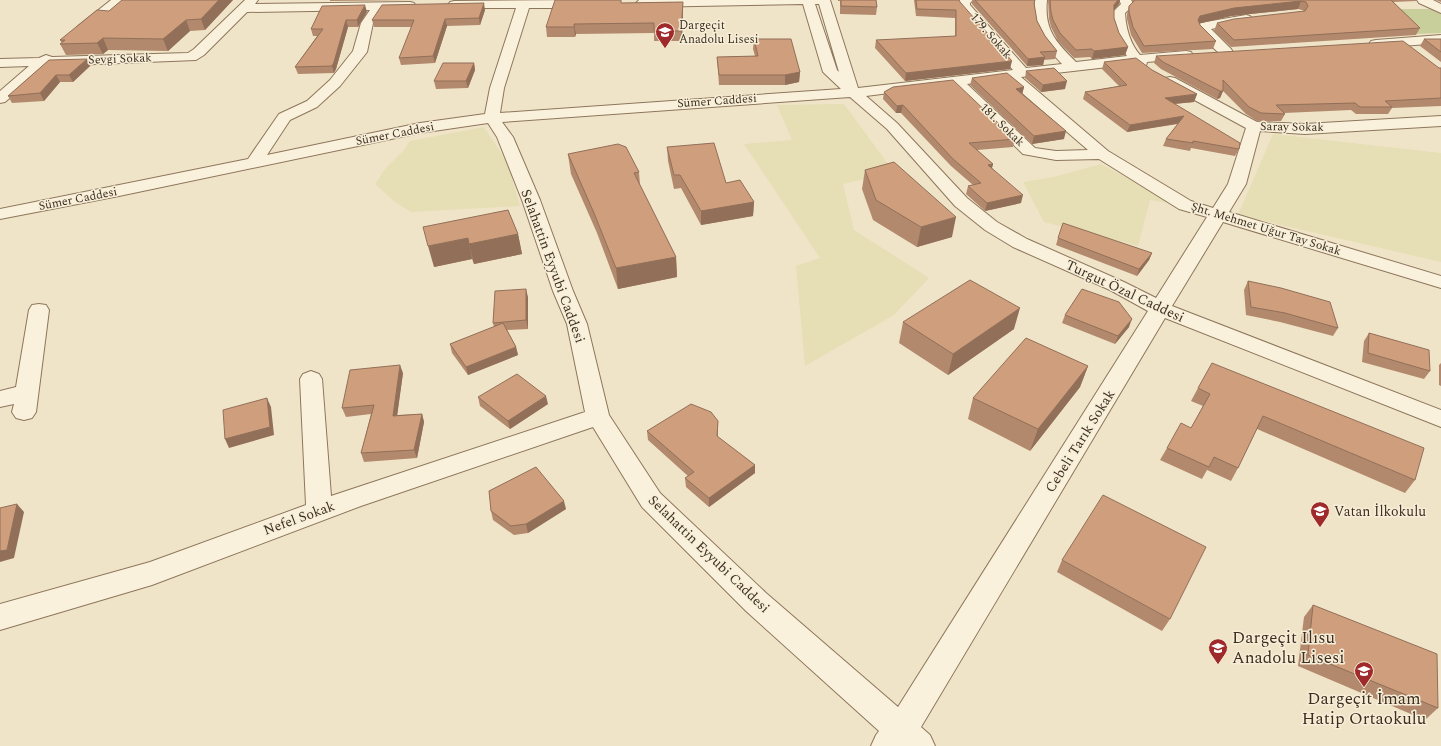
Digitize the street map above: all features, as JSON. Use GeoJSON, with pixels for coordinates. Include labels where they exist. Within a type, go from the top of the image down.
{"type":"FeatureCollection","features":[{"type":"Feature","properties":{"kind":"street"},"geometry":{"type":"LineString","coordinates":[[72,38],[119,0]]}},
{"type":"Feature","properties":{"kind":"street","name":"Turgut Özal Caddesi"},"geometry":{"type":"LineString","coordinates":[[808,0],[830,72],[892,126],[961,202],[991,226],[1020,243],[1117,286],[1161,309],[1441,419]]}},
{"type":"Feature","properties":{"kind":"street"},"geometry":{"type":"LineString","coordinates":[[626,3],[824,0],[853,93]]}},
{"type":"Feature","properties":{"kind":"street","name":"179. Sokak"},"geometry":{"type":"LineString","coordinates":[[968,0],[963,2],[964,6],[1016,74]]}},
{"type":"Feature","properties":{"kind":"street"},"geometry":{"type":"LineString","coordinates":[[1041,0],[1039,17],[1041,26],[1059,52],[1073,67]]}},
{"type":"Feature","properties":{"kind":"street","name":"Saray Sokak"},"geometry":{"type":"LineString","coordinates":[[1125,0],[1128,5],[1119,12],[1119,25],[1123,40],[1137,59],[1155,73],[1254,126],[1305,130],[1438,125]]}},
{"type":"Feature","properties":{"kind":"street"},"geometry":{"type":"LineString","coordinates":[[1423,0],[1441,9]]}},
{"type":"Feature","properties":{"kind":"street"},"geometry":{"type":"LineString","coordinates":[[440,6],[524,2],[595,4]]}},
{"type":"Feature","properties":{"kind":"street"},"geometry":{"type":"LineString","coordinates":[[492,118],[497,88],[524,2]]}},
{"type":"Feature","properties":{"kind":"street"},"geometry":{"type":"LineString","coordinates":[[248,4],[424,6]]}},
{"type":"Feature","properties":{"kind":"street","name":"Sevgi Sokak"},"geometry":{"type":"LineString","coordinates":[[0,63],[191,57],[199,52],[248,4]]}},
{"type":"Feature","properties":{"kind":"street"},"geometry":{"type":"LineString","coordinates":[[254,162],[284,117],[312,104],[335,83],[360,52],[367,23],[379,6]]}},
{"type":"Feature","properties":{"kind":"street"},"geometry":{"type":"LineString","coordinates":[[1226,52],[1203,28],[1231,21],[1257,18]]}},
{"type":"Feature","properties":{"kind":"street"},"geometry":{"type":"LineString","coordinates":[[1360,45],[1441,39]]}},
{"type":"Feature","properties":{"kind":"street"},"geometry":{"type":"LineString","coordinates":[[1404,42],[1416,52]]}},
{"type":"Feature","properties":{"kind":"street"},"geometry":{"type":"LineString","coordinates":[[0,99],[60,48]]}},
{"type":"Feature","properties":{"kind":"street","name":"Sümer Caddesi"},"geometry":{"type":"LineString","coordinates":[[0,214],[420,128],[492,118],[820,94],[853,93],[1137,59],[1242,51]]}},
{"type":"Feature","properties":{"kind":"street","name":"Şht. Mehmet Uğur Tay Sokak"},"geometry":{"type":"LineString","coordinates":[[1016,74],[1102,154],[1185,204],[1441,282]]}},
{"type":"Feature","properties":{"kind":"street","name":"181. Sokak"},"geometry":{"type":"LineString","coordinates":[[956,81],[1029,151],[1043,155],[1074,157],[1102,154]]}},
{"type":"Feature","properties":{"kind":"street","name":"Selahattin Eyyubi Caddesi"},"geometry":{"type":"LineString","coordinates":[[492,118],[505,137],[531,200],[563,291],[577,324],[598,416],[651,500],[894,738],[919,746]]}},
{"type":"Feature","properties":{"kind":"street","name":"Cebeli Tarık Sokak"},"geometry":{"type":"LineString","coordinates":[[894,738],[1237,184],[1254,126]]}},
{"type":"Feature","properties":{"kind":"street"},"geometry":{"type":"LineString","coordinates":[[0,399],[26,402],[39,310]]}},
{"type":"Feature","properties":{"kind":"street"},"geometry":{"type":"LineString","coordinates":[[311,379],[319,511]]}},
{"type":"Feature","properties":{"kind":"street","name":"Nefel Sokak"},"geometry":{"type":"LineString","coordinates":[[0,617],[152,573],[319,511],[598,416]]}},
{"type":"Feature","properties":{"kind":"shaded area"},"geometry":{"type":"Polygon","coordinates":[[[844,104],[894,172],[843,184],[854,230],[929,278],[894,315],[805,366],[796,266],[820,258],[744,144],[792,140],[777,105],[844,104]]]}},
{"type":"Feature","properties":{"kind":"shaded area"},"geometry":{"type":"Polygon","coordinates":[[[484,127],[507,162],[520,206],[411,212],[395,202],[375,184],[385,169],[404,150],[410,141],[484,127]]]}},
{"type":"Feature","properties":{"kind":"shaded area"},"geometry":{"type":"Polygon","coordinates":[[[1273,134],[1441,153],[1441,262],[1238,215],[1273,134]]]}},
{"type":"Feature","properties":{"kind":"shaded area"},"geometry":{"type":"Polygon","coordinates":[[[1101,164],[1175,204],[1150,200],[1138,246],[1044,222],[1023,182],[1054,177],[1101,164]]]}},
{"type":"Feature","properties":{"kind":"green space"},"geometry":{"type":"Polygon","coordinates":[[[1392,9],[1431,9],[1441,14],[1441,33],[1390,35],[1392,9]]]}},
{"type":"Feature","properties":{"kind":"building"},"geometry":{"type":"Polygon","coordinates":[[[122,0],[219,0],[201,19],[186,20],[163,39],[103,38],[97,43],[60,44],[65,40],[60,40],[97,10],[109,11],[122,0]]]}},
{"type":"Feature","properties":{"kind":"building"},"geometry":{"type":"Polygon","coordinates":[[[555,0],[621,0],[621,3],[683,2],[681,31],[654,31],[654,23],[574,24],[574,27],[546,27],[555,0]]]}},
{"type":"Feature","properties":{"kind":"building"},"geometry":{"type":"Polygon","coordinates":[[[841,0],[876,0],[877,7],[841,6],[841,0]]]}},
{"type":"Feature","properties":{"kind":"building"},"geometry":{"type":"Polygon","coordinates":[[[916,0],[959,0],[1012,61],[906,73],[876,40],[956,36],[956,10],[917,9],[916,0]]]}},
{"type":"Feature","properties":{"kind":"building"},"geometry":{"type":"Polygon","coordinates":[[[975,0],[1035,0],[1034,3],[1037,21],[1045,36],[1057,51],[1040,52],[1045,57],[1028,59],[975,0]]]}},
{"type":"Feature","properties":{"kind":"building"},"geometry":{"type":"Polygon","coordinates":[[[1050,0],[1118,0],[1114,5],[1114,18],[1119,33],[1128,47],[1094,51],[1092,49],[1076,50],[1060,33],[1053,20],[1050,0]]]}},
{"type":"Feature","properties":{"kind":"building"},"geometry":{"type":"Polygon","coordinates":[[[1135,0],[1391,0],[1420,28],[1234,40],[1217,23],[1234,19],[1305,11],[1308,6],[1306,2],[1301,1],[1234,8],[1200,16],[1198,20],[1200,25],[1216,41],[1144,46],[1133,27],[1129,12],[1129,6],[1135,0]]]}},
{"type":"Feature","properties":{"kind":"building"},"geometry":{"type":"Polygon","coordinates":[[[484,3],[479,18],[445,19],[433,56],[399,58],[414,20],[372,20],[382,5],[484,3]]]}},
{"type":"Feature","properties":{"kind":"building"},"geometry":{"type":"Polygon","coordinates":[[[365,5],[357,20],[346,20],[332,66],[295,67],[323,29],[311,29],[322,6],[365,5]]]}},
{"type":"Feature","properties":{"kind":"building"},"geometry":{"type":"Polygon","coordinates":[[[754,39],[791,39],[800,72],[785,75],[719,75],[717,57],[758,56],[754,39]]]}},
{"type":"Feature","properties":{"kind":"building"},"geometry":{"type":"Polygon","coordinates":[[[1424,39],[1441,39],[1441,52],[1424,39]]]}},
{"type":"Feature","properties":{"kind":"building"},"geometry":{"type":"Polygon","coordinates":[[[1403,41],[1441,68],[1441,98],[1385,101],[1392,107],[1360,107],[1355,103],[1276,105],[1285,114],[1261,113],[1249,107],[1223,80],[1223,91],[1220,91],[1163,62],[1156,56],[1403,41]]]}},
{"type":"Feature","properties":{"kind":"building"},"geometry":{"type":"Polygon","coordinates":[[[1136,58],[1152,70],[1197,94],[1165,98],[1240,143],[1239,149],[1193,141],[1193,143],[1166,139],[1184,116],[1130,125],[1085,92],[1127,85],[1104,62],[1136,58]]]}},
{"type":"Feature","properties":{"kind":"building"},"geometry":{"type":"Polygon","coordinates":[[[87,59],[69,75],[56,75],[40,93],[8,96],[49,60],[87,59]]]}},
{"type":"Feature","properties":{"kind":"building"},"geometry":{"type":"Polygon","coordinates":[[[443,63],[474,63],[466,81],[434,81],[443,63]]]}},
{"type":"Feature","properties":{"kind":"building"},"geometry":{"type":"Polygon","coordinates":[[[1054,68],[1067,81],[1043,85],[1026,71],[1054,68]]]}},
{"type":"Feature","properties":{"kind":"building"},"geometry":{"type":"Polygon","coordinates":[[[1007,73],[1024,87],[1016,89],[1066,131],[1034,136],[972,78],[1007,73]]]}},
{"type":"Feature","properties":{"kind":"building"},"geometry":{"type":"Polygon","coordinates":[[[953,80],[1015,139],[969,143],[993,164],[988,165],[1023,195],[987,203],[968,186],[981,183],[953,159],[903,105],[897,106],[884,92],[893,87],[953,80]]]}},
{"type":"Feature","properties":{"kind":"building"},"geometry":{"type":"Polygon","coordinates":[[[714,143],[726,183],[740,180],[754,202],[701,211],[680,175],[674,175],[667,147],[714,143]]]}},
{"type":"Feature","properties":{"kind":"building"},"geometry":{"type":"Polygon","coordinates":[[[618,144],[626,147],[639,172],[634,173],[676,257],[616,268],[568,154],[618,144]]]}},
{"type":"Feature","properties":{"kind":"building"},"geometry":{"type":"Polygon","coordinates":[[[894,162],[956,217],[921,227],[876,200],[865,170],[894,162]]]}},
{"type":"Feature","properties":{"kind":"building"},"geometry":{"type":"Polygon","coordinates":[[[508,210],[518,234],[469,244],[468,238],[428,246],[423,227],[508,210]]]}},
{"type":"Feature","properties":{"kind":"building"},"geometry":{"type":"Polygon","coordinates":[[[1063,223],[1152,253],[1139,269],[1058,238],[1063,223]]]}},
{"type":"Feature","properties":{"kind":"building"},"geometry":{"type":"Polygon","coordinates":[[[970,280],[1020,308],[953,354],[903,322],[970,280]]]}},
{"type":"Feature","properties":{"kind":"building"},"geometry":{"type":"Polygon","coordinates":[[[1248,281],[1281,288],[1330,302],[1338,328],[1285,313],[1251,307],[1248,281]]]}},
{"type":"Feature","properties":{"kind":"building"},"geometry":{"type":"Polygon","coordinates":[[[526,289],[526,320],[493,323],[495,291],[526,289]]]}},
{"type":"Feature","properties":{"kind":"building"},"geometry":{"type":"Polygon","coordinates":[[[1082,289],[1119,302],[1132,319],[1118,336],[1065,315],[1082,289]]]}},
{"type":"Feature","properties":{"kind":"building"},"geometry":{"type":"Polygon","coordinates":[[[503,323],[516,347],[466,367],[450,344],[503,323]]]}},
{"type":"Feature","properties":{"kind":"building"},"geometry":{"type":"Polygon","coordinates":[[[1369,333],[1429,350],[1430,371],[1368,353],[1369,333]]]}},
{"type":"Feature","properties":{"kind":"building"},"geometry":{"type":"Polygon","coordinates":[[[1026,338],[1088,366],[1038,429],[973,398],[1026,338]]]}},
{"type":"Feature","properties":{"kind":"building"},"geometry":{"type":"Polygon","coordinates":[[[1212,363],[1424,448],[1415,480],[1263,416],[1238,468],[1214,457],[1209,467],[1167,448],[1181,423],[1191,428],[1210,394],[1198,388],[1212,363]]]}},
{"type":"Feature","properties":{"kind":"building"},"geometry":{"type":"Polygon","coordinates":[[[400,365],[393,416],[422,414],[414,450],[361,453],[374,405],[342,408],[350,370],[400,365]]]}},
{"type":"Feature","properties":{"kind":"building"},"geometry":{"type":"Polygon","coordinates":[[[517,374],[546,396],[508,421],[478,397],[517,374]]]}},
{"type":"Feature","properties":{"kind":"building"},"geometry":{"type":"Polygon","coordinates":[[[267,398],[270,427],[225,439],[223,410],[267,398]]]}},
{"type":"Feature","properties":{"kind":"building"},"geometry":{"type":"Polygon","coordinates":[[[691,404],[711,412],[718,421],[717,436],[755,465],[709,498],[685,478],[694,472],[647,431],[691,404]]]}},
{"type":"Feature","properties":{"kind":"building"},"geometry":{"type":"Polygon","coordinates":[[[536,467],[564,501],[526,524],[511,526],[491,511],[489,491],[536,467]]]}},
{"type":"Feature","properties":{"kind":"building"},"geometry":{"type":"Polygon","coordinates":[[[1103,495],[1206,547],[1170,619],[1062,560],[1103,495]]]}},
{"type":"Feature","properties":{"kind":"building"},"geometry":{"type":"Polygon","coordinates":[[[17,504],[7,550],[0,551],[0,508],[17,504]]]}},
{"type":"Feature","properties":{"kind":"building"},"geometry":{"type":"Polygon","coordinates":[[[1313,605],[1437,654],[1438,708],[1308,655],[1313,605]]]}},
{"type":"Feature","properties":{"kind":"place","name":"Dargeçit Anadolu Lisesi"},"geometry":{"type":"Point","coordinates":[665,49]}},
{"type":"Feature","properties":{"kind":"place","name":"Vatan İlkokulu"},"geometry":{"type":"Point","coordinates":[1320,528]}},
{"type":"Feature","properties":{"kind":"place","name":"Dargeçit Ilısu Anadolu Lisesi"},"geometry":{"type":"Point","coordinates":[1218,665]}},
{"type":"Feature","properties":{"kind":"place","name":"Dargeçit İmam Hatip Ortaokulu"},"geometry":{"type":"Point","coordinates":[1364,688]}}]}
